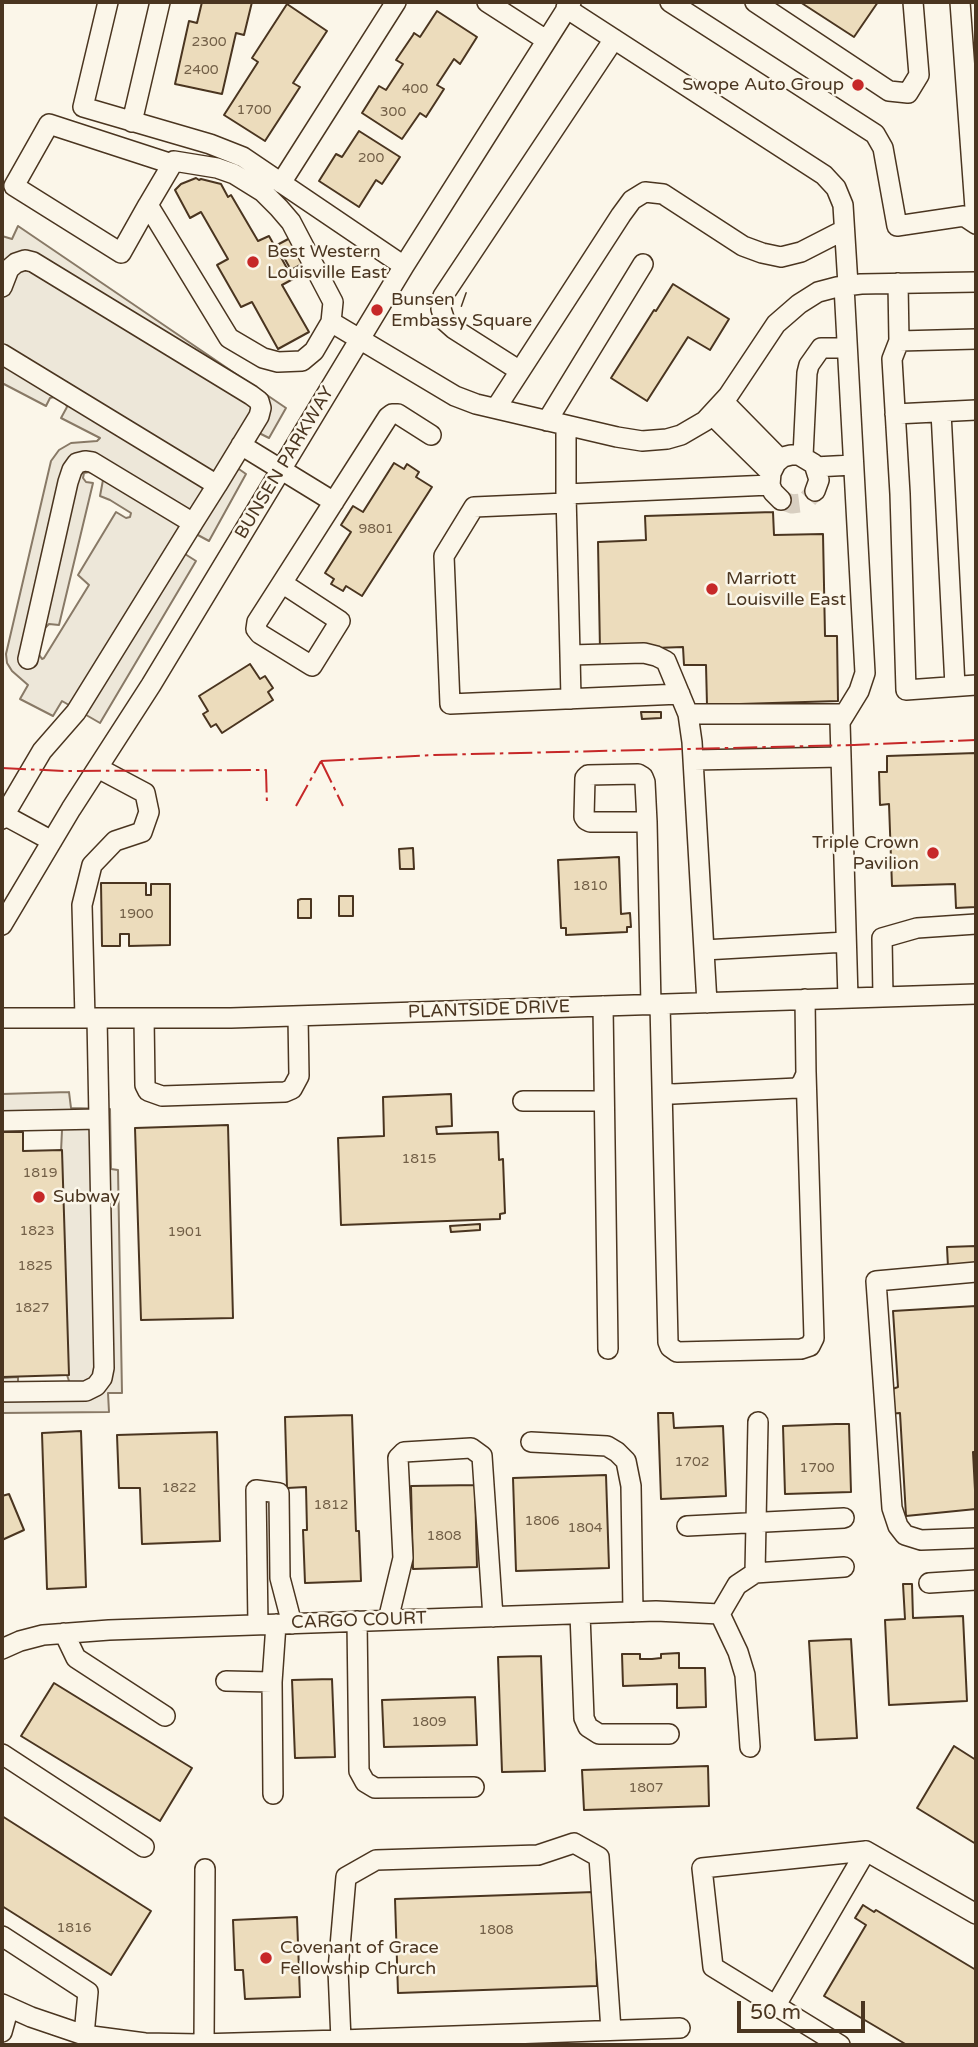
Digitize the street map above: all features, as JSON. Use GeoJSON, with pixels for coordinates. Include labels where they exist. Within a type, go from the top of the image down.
{"type":"FeatureCollection","features":[{"type":"Feature","properties":{"kind":"street"},"geometry":{"type":"LineString","coordinates":[[108,2],[83,107],[210,144],[243,158],[404,266]]}},
{"type":"Feature","properties":{"kind":"street"},"geometry":{"type":"LineString","coordinates":[[132,122],[160,2]]}},
{"type":"Feature","properties":{"kind":"street"},"geometry":{"type":"LineString","coordinates":[[281,183],[396,2]]}},
{"type":"Feature","properties":{"kind":"street"},"geometry":{"type":"LineString","coordinates":[[487,2],[546,40]]}},
{"type":"Feature","properties":{"kind":"street"},"geometry":{"type":"LineString","coordinates":[[670,2],[875,134],[883,148],[897,226],[964,216],[976,223]]}},
{"type":"Feature","properties":{"kind":"street"},"geometry":{"type":"LineString","coordinates":[[755,2],[889,91],[908,93],[919,75],[913,2]]}},
{"type":"Feature","properties":{"kind":"street"},"geometry":{"type":"LineString","coordinates":[[960,2],[976,223]]}},
{"type":"Feature","properties":{"kind":"street"},"geometry":{"type":"LineString","coordinates":[[568,5],[614,39],[824,175],[836,188],[842,205],[865,673],[859,691],[840,722],[848,998]]}},
{"type":"Feature","properties":{"kind":"street","name":"BUNSEN PARKWAY"},"geometry":{"type":"LineString","coordinates":[[2,925],[145,696],[404,266],[568,5]]}},
{"type":"Feature","properties":{"kind":"street"},"geometry":{"type":"LineString","coordinates":[[520,371],[445,321],[441,309],[443,296],[614,39]]}},
{"type":"Feature","properties":{"kind":"street"},"geometry":{"type":"LineString","coordinates":[[148,205],[229,338],[263,358],[278,362],[302,361],[314,351],[331,322],[333,302],[291,222],[263,192],[234,174],[217,168],[174,161],[172,163],[49,124],[14,186],[121,253],[148,205],[172,163]]}},
{"type":"Feature","properties":{"kind":"street"},"geometry":{"type":"LineString","coordinates":[[496,408],[621,215],[632,200],[645,192],[663,194],[743,246],[781,257],[801,252],[844,230]]}},
{"type":"Feature","properties":{"kind":"street"},"geometry":{"type":"LineString","coordinates":[[2,287],[9,269],[16,263],[24,260],[33,262],[251,395],[259,401],[261,408],[259,416],[76,712],[42,751],[3,817],[52,841]]}},
{"type":"Feature","properties":{"kind":"street"},"geometry":{"type":"LineString","coordinates":[[571,699],[566,498],[556,423],[643,264]]}},
{"type":"Feature","properties":{"kind":"street"},"geometry":{"type":"LineString","coordinates":[[331,322],[455,396],[617,437],[656,441],[693,429],[718,408],[787,313],[818,292],[846,286],[976,282]]}},
{"type":"Feature","properties":{"kind":"street"},"geometry":{"type":"LineString","coordinates":[[898,283],[898,341],[892,359],[900,494],[906,690],[976,685]]}},
{"type":"Feature","properties":{"kind":"street"},"geometry":{"type":"LineString","coordinates":[[898,341],[976,339]]}},
{"type":"Feature","properties":{"kind":"street"},"geometry":{"type":"LineString","coordinates":[[816,491],[819,480],[809,462],[807,373],[809,365],[821,348],[847,348]]}},
{"type":"Feature","properties":{"kind":"street"},"geometry":{"type":"LineString","coordinates":[[2,354],[217,485]]}},
{"type":"Feature","properties":{"kind":"street"},"geometry":{"type":"LineString","coordinates":[[718,408],[775,479]]}},
{"type":"Feature","properties":{"kind":"street"},"geometry":{"type":"LineString","coordinates":[[895,414],[976,410]]}},
{"type":"Feature","properties":{"kind":"street"},"geometry":{"type":"LineString","coordinates":[[941,412],[955,686]]}},
{"type":"Feature","properties":{"kind":"street"},"geometry":{"type":"LineString","coordinates":[[282,583],[340,621],[312,666],[260,634],[256,629],[257,622],[388,417],[398,414],[431,435]]}},
{"type":"Feature","properties":{"kind":"street"},"geometry":{"type":"LineString","coordinates":[[241,445],[334,502]]}},
{"type":"Feature","properties":{"kind":"street"},"geometry":{"type":"LineString","coordinates":[[775,479],[791,455],[809,462],[853,465]]}},
{"type":"Feature","properties":{"kind":"street"},"geometry":{"type":"LineString","coordinates":[[28,659],[68,482],[77,463],[92,462],[193,523]]}},
{"type":"Feature","properties":{"kind":"street"},"geometry":{"type":"LineString","coordinates":[[680,694],[450,704],[444,556],[474,507],[775,479]]}},
{"type":"Feature","properties":{"kind":"street"},"geometry":{"type":"LineString","coordinates":[[570,654],[644,653],[666,661],[688,714],[694,760],[707,1003]]}},
{"type":"Feature","properties":{"kind":"street"},"geometry":{"type":"LineString","coordinates":[[688,714],[844,714]]}},
{"type":"Feature","properties":{"kind":"street"},"geometry":{"type":"LineString","coordinates":[[694,760],[841,757]]}},
{"type":"Feature","properties":{"kind":"street"},"geometry":{"type":"LineString","coordinates":[[2,1392],[86,1391],[96,1386],[102,1378],[104,1368],[99,1119],[82,905],[92,865],[115,841],[142,832],[149,812],[145,793],[98,768]]}},
{"type":"Feature","properties":{"kind":"street"},"geometry":{"type":"LineString","coordinates":[[647,822],[662,1088],[668,1342],[677,1352],[801,1349],[810,1346],[814,1338],[806,999]]}},
{"type":"Feature","properties":{"kind":"street"},"geometry":{"type":"LineString","coordinates":[[883,997],[881,938],[917,928],[976,924]]}},
{"type":"Feature","properties":{"kind":"street"},"geometry":{"type":"LineString","coordinates":[[704,950],[846,942]]}},
{"type":"Feature","properties":{"kind":"street","name":"PLANTSIDE DRIVE"},"geometry":{"type":"LineString","coordinates":[[2,1018],[299,1016],[976,994]]}},
{"type":"Feature","properties":{"kind":"street"},"geometry":{"type":"LineString","coordinates":[[603,1006],[608,1349]]}},
{"type":"Feature","properties":{"kind":"street"},"geometry":{"type":"LineString","coordinates":[[144,1018],[145,1085],[148,1091],[162,1096],[285,1092],[292,1089],[299,1076],[299,1016]]}},
{"type":"Feature","properties":{"kind":"street"},"geometry":{"type":"LineString","coordinates":[[662,1088],[666,1093],[673,1094],[797,1088],[806,1072]]}},
{"type":"Feature","properties":{"kind":"street"},"geometry":{"type":"LineString","coordinates":[[523,1101],[604,1101]]}},
{"type":"Feature","properties":{"kind":"street"},"geometry":{"type":"LineString","coordinates":[[2,1121],[99,1119]]}},
{"type":"Feature","properties":{"kind":"street"},"geometry":{"type":"LineString","coordinates":[[976,1272],[876,1281],[892,1508],[898,1526],[905,1535],[920,1540],[976,1538]]}},
{"type":"Feature","properties":{"kind":"street"},"geometry":{"type":"LineString","coordinates":[[755,1573],[758,1422]]}},
{"type":"Feature","properties":{"kind":"street"},"geometry":{"type":"LineString","coordinates":[[531,1442],[607,1446],[626,1461],[631,1486],[633,1612]]}},
{"type":"Feature","properties":{"kind":"street"},"geometry":{"type":"LineString","coordinates":[[388,1620],[402,1558],[398,1458],[404,1452],[471,1448],[482,1456],[493,1617]]}},
{"type":"Feature","properties":{"kind":"street"},"geometry":{"type":"LineString","coordinates":[[273,1794],[272,1682],[280,1578],[279,1493],[256,1490],[275,1624]]}},
{"type":"Feature","properties":{"kind":"street"},"geometry":{"type":"LineString","coordinates":[[687,1526],[844,1518]]}},
{"type":"Feature","properties":{"kind":"street"},"geometry":{"type":"LineString","coordinates":[[750,1747],[744,1675],[720,1614],[737,1585],[755,1573],[844,1567]]}},
{"type":"Feature","properties":{"kind":"street"},"geometry":{"type":"LineString","coordinates":[[929,1583],[976,1580]]}},
{"type":"Feature","properties":{"kind":"street","name":"CARGO COURT"},"geometry":{"type":"LineString","coordinates":[[2,1649],[43,1635],[64,1633],[633,1612],[720,1614]]}},
{"type":"Feature","properties":{"kind":"street"},"geometry":{"type":"LineString","coordinates":[[580,1614],[584,1718],[588,1727],[599,1734],[669,1734]]}},
{"type":"Feature","properties":{"kind":"street"},"geometry":{"type":"LineString","coordinates":[[357,1621],[359,1771],[365,1782],[375,1788],[474,1787]]}},
{"type":"Feature","properties":{"kind":"street"},"geometry":{"type":"LineString","coordinates":[[64,1633],[76,1658],[165,1716]]}},
{"type":"Feature","properties":{"kind":"street"},"geometry":{"type":"LineString","coordinates":[[226,1681],[272,1682]]}},
{"type":"Feature","properties":{"kind":"street"},"geometry":{"type":"LineString","coordinates":[[2,1754],[144,1847]]}},
{"type":"Feature","properties":{"kind":"street"},"geometry":{"type":"LineString","coordinates":[[341,2040],[338,1970],[346,1877],[376,1860],[538,1855],[574,1843],[599,1857],[611,2030]]}},
{"type":"Feature","properties":{"kind":"street"},"geometry":{"type":"LineString","coordinates":[[840,2045],[713,1966],[702,1868],[866,1852],[976,1914]]}},
{"type":"Feature","properties":{"kind":"street"},"geometry":{"type":"LineString","coordinates":[[776,2005],[866,1852]]}},
{"type":"Feature","properties":{"kind":"street"},"geometry":{"type":"LineString","coordinates":[[204,2043],[205,1870]]}},
{"type":"Feature","properties":{"kind":"street"},"geometry":{"type":"LineString","coordinates":[[2,1936],[88,1992],[84,2035]]}},
{"type":"Feature","properties":{"kind":"street"},"geometry":{"type":"LineString","coordinates":[[2,2032],[5,2006],[84,2035],[145,2043],[341,2040],[611,2030],[645,2037],[680,2028]]}},
{"type":"Feature","properties":{"kind":"shaded area"},"geometry":{"type":"Polygon","coordinates":[[[18,226],[286,408],[269,438],[257,432],[236,467],[246,474],[209,541],[196,534],[185,554],[196,561],[100,723],[62,701],[53,716],[20,699],[28,685],[7,663],[6,654],[51,461],[59,450],[71,443],[97,441],[100,438],[61,418],[67,407],[65,402],[54,397],[50,398],[46,406],[2,383],[2,236],[12,239],[18,226]],[[84,473],[86,482],[93,483],[59,625],[49,624],[45,628],[38,653],[42,659],[89,585],[78,575],[116,512],[126,518],[130,517],[131,513],[100,496],[103,480],[100,476],[84,473]]]}},
{"type":"Feature","properties":{"kind":"shaded area"},"geometry":{"type":"Polygon","coordinates":[[[69,1092],[71,1108],[110,1109],[111,1169],[118,1170],[122,1393],[108,1393],[109,1412],[2,1413],[2,1378],[18,1377],[18,1386],[70,1384],[67,1375],[62,1130],[2,1130],[2,1094],[69,1092]]]}},
{"type":"Feature","properties":{"kind":"building"},"geometry":{"type":"Polygon","coordinates":[[[202,2],[252,2],[244,35],[236,33],[222,94],[175,84],[189,21],[197,23],[202,2]]]}},
{"type":"Feature","properties":{"kind":"building"},"geometry":{"type":"Polygon","coordinates":[[[800,2],[878,2],[854,37],[800,2]]]}},
{"type":"Feature","properties":{"kind":"building"},"geometry":{"type":"Polygon","coordinates":[[[287,4],[327,31],[293,83],[300,87],[265,141],[224,115],[258,62],[252,58],[287,4]]]}},
{"type":"Feature","properties":{"kind":"building"},"geometry":{"type":"Polygon","coordinates":[[[437,11],[477,37],[460,64],[454,59],[437,85],[444,89],[426,117],[420,113],[402,139],[362,113],[379,86],[386,90],[403,64],[396,60],[414,33],[420,37],[437,11]]]}},
{"type":"Feature","properties":{"kind":"building"},"geometry":{"type":"Polygon","coordinates":[[[359,131],[400,157],[382,184],[376,180],[359,207],[319,181],[336,154],[342,157],[359,131]]]}},
{"type":"Feature","properties":{"kind":"building","name":"Best Western Louisville East"},"geometry":{"type":"Polygon","coordinates":[[[196,178],[221,184],[228,197],[231,195],[258,241],[269,236],[293,279],[282,285],[309,332],[278,349],[252,302],[241,307],[217,265],[228,259],[201,212],[190,218],[175,190],[181,184],[196,178]]]}},
{"type":"Feature","properties":{"kind":"building"},"geometry":{"type":"Polygon","coordinates":[[[292,237],[306,262],[291,270],[277,245],[292,237]]]}},
{"type":"Feature","properties":{"kind":"building"},"geometry":{"type":"Polygon","coordinates":[[[673,284],[729,319],[710,350],[688,337],[647,401],[611,378],[673,284]]]}},
{"type":"Feature","properties":{"kind":"building"},"geometry":{"type":"Polygon","coordinates":[[[394,463],[404,469],[407,464],[419,472],[416,477],[432,487],[362,596],[346,586],[343,591],[331,584],[334,579],[325,573],[351,532],[341,525],[353,506],[363,512],[394,463]]]}},
{"type":"Feature","properties":{"kind":"building","name":"Marriott Louisville East"},"geometry":{"type":"Polygon","coordinates":[[[773,512],[774,535],[823,534],[825,636],[837,636],[838,701],[707,705],[706,665],[684,665],[683,647],[600,650],[598,542],[646,540],[645,516],[773,512]]]}},
{"type":"Feature","properties":{"kind":"building"},"geometry":{"type":"Polygon","coordinates":[[[250,664],[260,679],[265,676],[273,688],[268,692],[273,700],[222,733],[216,724],[211,727],[203,714],[208,711],[199,696],[250,664]]]}},
{"type":"Feature","properties":{"kind":"building"},"geometry":{"type":"Polygon","coordinates":[[[641,712],[661,712],[661,718],[642,719],[641,712]]]}},
{"type":"Feature","properties":{"kind":"building","name":"Triple Crown Pavilion"},"geometry":{"type":"Polygon","coordinates":[[[976,753],[976,907],[956,908],[955,884],[892,886],[889,804],[880,805],[879,772],[887,772],[887,756],[976,753]]]}},
{"type":"Feature","properties":{"kind":"building"},"geometry":{"type":"Polygon","coordinates":[[[413,848],[414,869],[400,869],[399,849],[413,848]]]}},
{"type":"Feature","properties":{"kind":"building"},"geometry":{"type":"Polygon","coordinates":[[[619,857],[621,914],[630,913],[631,927],[627,927],[627,932],[566,935],[566,928],[561,928],[558,860],[619,857]]]}},
{"type":"Feature","properties":{"kind":"building"},"geometry":{"type":"Polygon","coordinates":[[[101,883],[146,883],[146,895],[151,895],[151,884],[170,884],[170,945],[129,946],[129,934],[120,934],[120,946],[102,946],[101,883]]]}},
{"type":"Feature","properties":{"kind":"building"},"geometry":{"type":"Polygon","coordinates":[[[339,896],[353,896],[353,916],[339,916],[339,896]]]}},
{"type":"Feature","properties":{"kind":"building"},"geometry":{"type":"Polygon","coordinates":[[[311,899],[311,918],[298,918],[298,900],[311,899]]]}},
{"type":"Feature","properties":{"kind":"building"},"geometry":{"type":"Polygon","coordinates":[[[451,1094],[452,1126],[436,1127],[437,1134],[498,1132],[499,1160],[503,1159],[505,1213],[500,1214],[500,1219],[341,1225],[338,1138],[384,1136],[383,1097],[451,1094]]]}},
{"type":"Feature","properties":{"kind":"building"},"geometry":{"type":"Polygon","coordinates":[[[228,1125],[233,1318],[141,1320],[135,1128],[228,1125]]]}},
{"type":"Feature","properties":{"kind":"building"},"geometry":{"type":"Polygon","coordinates":[[[2,1132],[23,1132],[23,1151],[62,1150],[69,1375],[2,1377],[2,1132]]]}},
{"type":"Feature","properties":{"kind":"building"},"geometry":{"type":"Polygon","coordinates":[[[480,1224],[480,1230],[451,1232],[450,1226],[480,1224]]]}},
{"type":"Feature","properties":{"kind":"building"},"geometry":{"type":"Polygon","coordinates":[[[976,1246],[976,1266],[948,1267],[947,1247],[976,1246]]]}},
{"type":"Feature","properties":{"kind":"building"},"geometry":{"type":"Polygon","coordinates":[[[976,1306],[976,1452],[973,1452],[976,1509],[906,1516],[900,1413],[888,1414],[887,1391],[898,1387],[893,1311],[976,1306]]]}},
{"type":"Feature","properties":{"kind":"building"},"geometry":{"type":"Polygon","coordinates":[[[658,1413],[673,1413],[674,1428],[723,1426],[726,1496],[661,1499],[658,1413]]]}},
{"type":"Feature","properties":{"kind":"building"},"geometry":{"type":"Polygon","coordinates":[[[352,1415],[356,1531],[359,1531],[361,1581],[305,1583],[303,1530],[307,1530],[306,1487],[287,1488],[285,1417],[352,1415]]]}},
{"type":"Feature","properties":{"kind":"building"},"geometry":{"type":"Polygon","coordinates":[[[849,1424],[851,1492],[785,1494],[783,1426],[849,1424]]]}},
{"type":"Feature","properties":{"kind":"building"},"geometry":{"type":"Polygon","coordinates":[[[81,1431],[86,1587],[47,1589],[42,1433],[81,1431]]]}},
{"type":"Feature","properties":{"kind":"building"},"geometry":{"type":"Polygon","coordinates":[[[217,1432],[220,1541],[142,1544],[140,1488],[119,1488],[117,1435],[217,1432]]]}},
{"type":"Feature","properties":{"kind":"building"},"geometry":{"type":"Polygon","coordinates":[[[606,1475],[609,1568],[516,1571],[513,1478],[606,1475]]]}},
{"type":"Feature","properties":{"kind":"building"},"geometry":{"type":"Polygon","coordinates":[[[475,1485],[477,1567],[413,1569],[411,1486],[475,1485]]]}},
{"type":"Feature","properties":{"kind":"building"},"geometry":{"type":"Polygon","coordinates":[[[9,1494],[24,1530],[2,1540],[2,1496],[9,1494]]]}},
{"type":"Feature","properties":{"kind":"building"},"geometry":{"type":"Polygon","coordinates":[[[903,1584],[912,1584],[913,1618],[963,1616],[967,1701],[889,1705],[885,1620],[905,1619],[903,1584]]]}},
{"type":"Feature","properties":{"kind":"building"},"geometry":{"type":"Polygon","coordinates":[[[851,1639],[857,1738],[815,1740],[809,1641],[851,1639]]]}},
{"type":"Feature","properties":{"kind":"building"},"geometry":{"type":"Polygon","coordinates":[[[679,1653],[679,1668],[705,1668],[706,1707],[677,1708],[677,1684],[623,1686],[622,1654],[640,1654],[640,1659],[652,1659],[661,1658],[661,1654],[679,1653]]]}},
{"type":"Feature","properties":{"kind":"building"},"geometry":{"type":"Polygon","coordinates":[[[541,1656],[545,1771],[502,1772],[498,1657],[541,1656]]]}},
{"type":"Feature","properties":{"kind":"building"},"geometry":{"type":"Polygon","coordinates":[[[332,1679],[335,1757],[295,1758],[292,1680],[332,1679]]]}},
{"type":"Feature","properties":{"kind":"building"},"geometry":{"type":"Polygon","coordinates":[[[54,1683],[192,1768],[160,1821],[21,1736],[54,1683]]]}},
{"type":"Feature","properties":{"kind":"building"},"geometry":{"type":"Polygon","coordinates":[[[475,1697],[477,1745],[384,1747],[382,1700],[475,1697]]]}},
{"type":"Feature","properties":{"kind":"building"},"geometry":{"type":"Polygon","coordinates":[[[954,1746],[976,1760],[976,1844],[917,1808],[954,1746]]]}},
{"type":"Feature","properties":{"kind":"building"},"geometry":{"type":"Polygon","coordinates":[[[708,1766],[709,1806],[584,1810],[582,1770],[708,1766]]]}},
{"type":"Feature","properties":{"kind":"building"},"geometry":{"type":"Polygon","coordinates":[[[2,1816],[151,1911],[111,1975],[2,1906],[2,1816]]]}},
{"type":"Feature","properties":{"kind":"building"},"geometry":{"type":"Polygon","coordinates":[[[594,1892],[597,1986],[398,1993],[395,1899],[594,1892]]]}},
{"type":"Feature","properties":{"kind":"building"},"geometry":{"type":"Polygon","coordinates":[[[863,1905],[874,1912],[876,1910],[976,1970],[976,2045],[907,2045],[824,1996],[866,1925],[855,1918],[863,1905]]]}},
{"type":"Feature","properties":{"kind":"building","name":"Covenant of Grace Fellowship Church"},"geometry":{"type":"Polygon","coordinates":[[[297,1917],[300,1997],[245,1999],[243,1970],[235,1970],[233,1920],[297,1917]]]}},
{"type":"Feature","properties":{"kind":"tunnel"},"geometry":{"type":"LineString","coordinates":[[781,500],[792,504],[800,503],[815,491]]}},
{"type":"Feature","properties":{"kind":"power"},"geometry":{"type":"LineString","coordinates":[[321,761],[434,755],[976,740]]}},
{"type":"Feature","properties":{"kind":"power"},"geometry":{"type":"LineString","coordinates":[[321,761],[343,806]]}},
{"type":"Feature","properties":{"kind":"power"},"geometry":{"type":"LineString","coordinates":[[296,806],[321,761]]}},
{"type":"Feature","properties":{"kind":"power"},"geometry":{"type":"LineString","coordinates":[[2,768],[65,771],[266,770],[267,806]]}},
{"type":"Feature","properties":{"kind":"place","name":"Swope Auto Group"},"geometry":{"type":"Point","coordinates":[858,85]}},
{"type":"Feature","properties":{"kind":"place","name":"Best Western Louisville East"},"geometry":{"type":"Point","coordinates":[253,262]}},
{"type":"Feature","properties":{"kind":"place","name":"Bunsen / Embassy Square"},"geometry":{"type":"Point","coordinates":[377,310]}},
{"type":"Feature","properties":{"kind":"place","name":"Marriott Louisville East"},"geometry":{"type":"Point","coordinates":[712,589]}},
{"type":"Feature","properties":{"kind":"place","name":"Triple Crown Pavilion"},"geometry":{"type":"Point","coordinates":[933,853]}},
{"type":"Feature","properties":{"kind":"place","name":"Subway"},"geometry":{"type":"Point","coordinates":[39,1197]}},
{"type":"Feature","properties":{"kind":"place","name":"Covenant of Grace Fellowship Church"},"geometry":{"type":"Point","coordinates":[266,1958]}}]}
